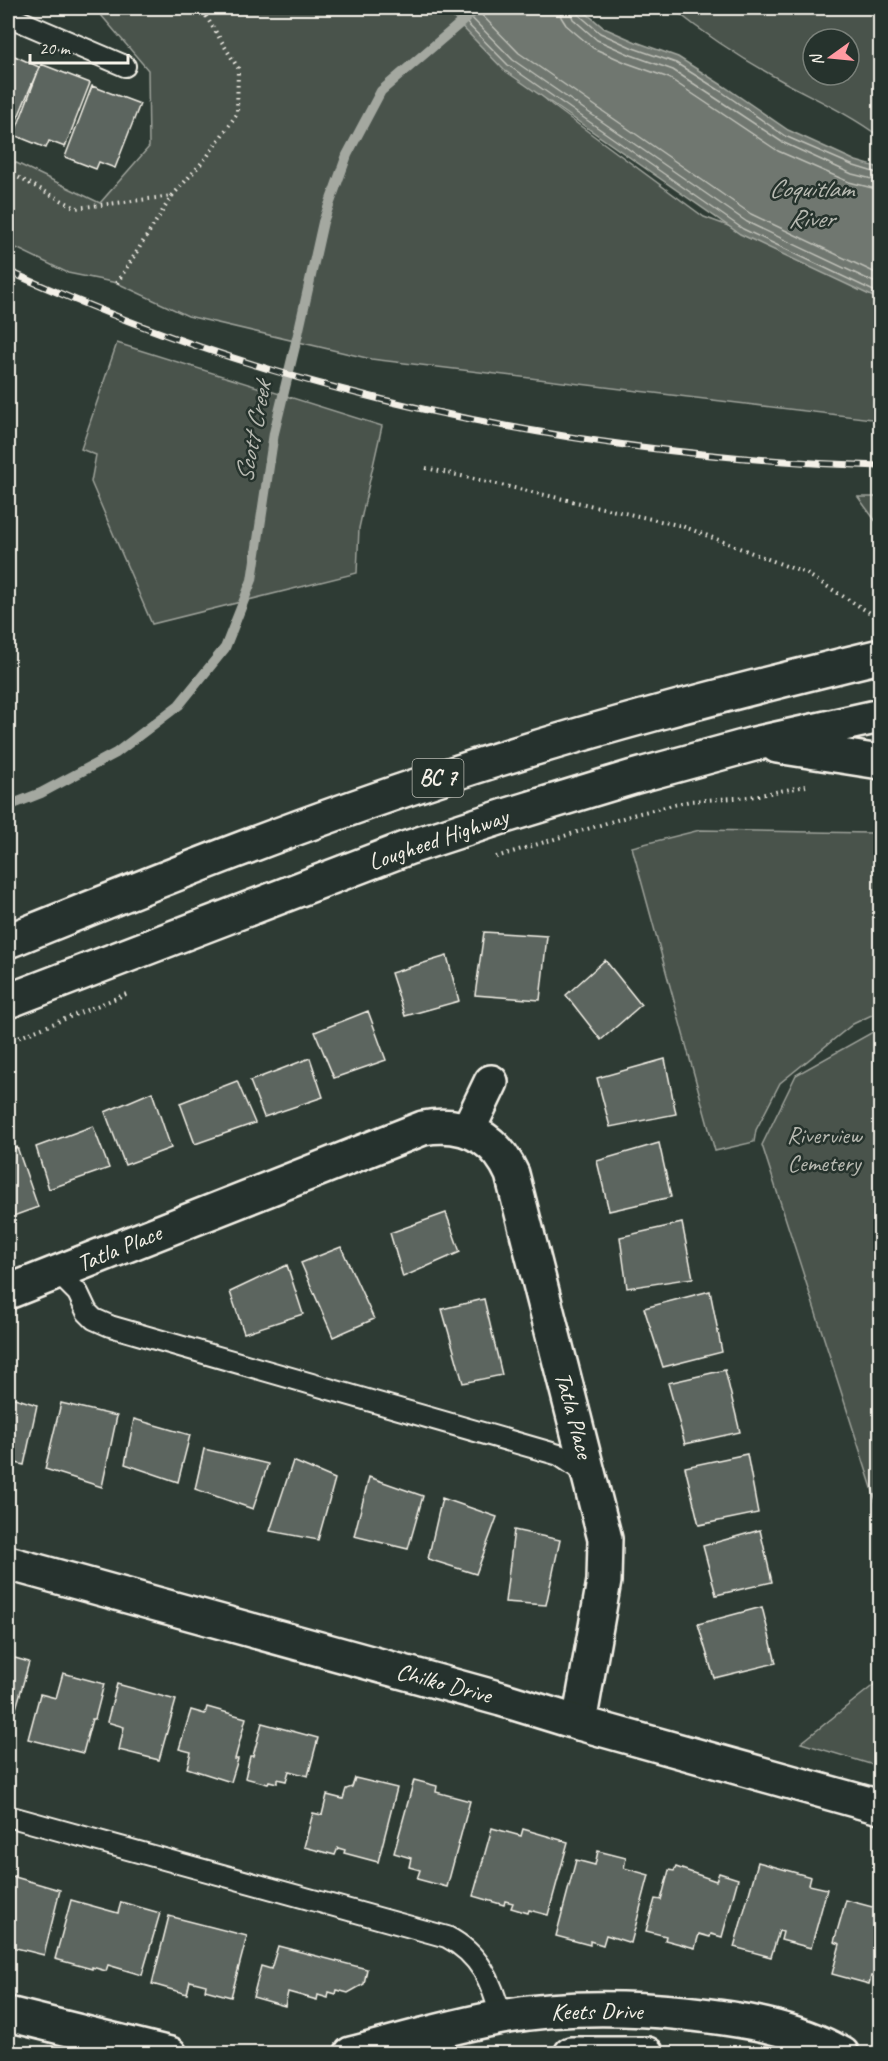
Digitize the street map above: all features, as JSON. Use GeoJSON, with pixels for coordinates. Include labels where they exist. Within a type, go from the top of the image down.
{"type":"FeatureCollection","features":[{"type":"Feature","properties":{"kind":"street","name":"BC 7"},"geometry":{"type":"LineString","coordinates":[[8,941],[323,818],[440,778],[585,732],[710,697],[880,656]]}},
{"type":"Feature","properties":{"kind":"street","name":"Lougheed Highway"},"geometry":{"type":"LineString","coordinates":[[8,1001],[407,848],[633,777],[754,744],[880,716]]}},
{"type":"Feature","properties":{"kind":"street"},"geometry":{"type":"LineString","coordinates":[[754,744],[802,749],[880,762]]}},
{"type":"Feature","properties":{"kind":"street"},"geometry":{"type":"LineString","coordinates":[[468,1130],[491,1082]]}},
{"type":"Feature","properties":{"kind":"street","name":"Tatla Place"},"geometry":{"type":"LineString","coordinates":[[8,1292],[423,1128],[451,1125],[473,1132],[502,1156],[512,1174],[605,1539],[604,1581],[579,1723]]}},
{"type":"Feature","properties":{"kind":"street","name":"Chilko Drive"},"geometry":{"type":"LineString","coordinates":[[8,1563],[880,1807]]}},
{"type":"Feature","properties":{"kind":"street","name":"Keets Drive"},"geometry":{"type":"LineString","coordinates":[[351,2054],[501,2017],[587,2008],[719,2017],[777,2027],[819,2041],[842,2054]]}},
{"type":"Feature","properties":{"kind":"street"},"geometry":{"type":"LineString","coordinates":[[8,2014],[170,2054]]}},
{"type":"Feature","properties":{"kind":"street","name":"Keets Drive"},"geometry":{"type":"LineString","coordinates":[[570,2054],[647,2054]]}},
{"type":"Feature","properties":{"kind":"lane"},"geometry":{"type":"LineString","coordinates":[[8,16],[125,66]]}},
{"type":"Feature","properties":{"kind":"lane"},"geometry":{"type":"LineString","coordinates":[[57,1272],[78,1293],[87,1312],[94,1319],[110,1326],[559,1455],[590,1476]]}},
{"type":"Feature","properties":{"kind":"lane"},"geometry":{"type":"LineString","coordinates":[[8,1816],[447,1937],[468,1951],[479,1962],[488,1976],[501,2017]]}},
{"type":"Feature","properties":{"kind":"path"},"geometry":{"type":"LineString","coordinates":[[117,283],[172,196],[206,158],[237,114],[238,68],[201,8]]}},
{"type":"Feature","properties":{"kind":"path"},"geometry":{"type":"LineString","coordinates":[[8,172],[76,208],[172,196]]}},
{"type":"Feature","properties":{"kind":"path"},"geometry":{"type":"LineString","coordinates":[[426,468],[682,526],[807,574],[880,619]]}},
{"type":"Feature","properties":{"kind":"path"},"geometry":{"type":"LineString","coordinates":[[491,858],[636,814],[690,801],[749,797],[804,786],[816,786]]}},
{"type":"Feature","properties":{"kind":"path"},"geometry":{"type":"LineString","coordinates":[[8,1042],[135,991]]}},
{"type":"Feature","properties":{"kind":"green space"},"geometry":{"type":"Polygon","coordinates":[[[95,8],[445,8],[552,105],[704,217],[832,264],[880,292],[880,420],[371,359],[188,316],[117,283],[68,273],[8,244],[8,159],[100,203],[149,147],[148,70],[95,8]]]}},
{"type":"Feature","properties":{"kind":"green space"},"geometry":{"type":"Polygon","coordinates":[[[672,8],[880,8],[880,137],[845,114],[784,82],[712,38],[672,8]]]}},
{"type":"Feature","properties":{"kind":"green space"},"geometry":{"type":"Polygon","coordinates":[[[117,343],[382,426],[359,528],[357,573],[152,624],[91,482],[96,455],[81,449],[117,343]]]}},
{"type":"Feature","properties":{"kind":"green space"},"geometry":{"type":"Polygon","coordinates":[[[858,497],[880,497],[880,527],[858,497]]]}},
{"type":"Feature","properties":{"kind":"green space"},"geometry":{"type":"Polygon","coordinates":[[[700,830],[870,833],[880,831],[880,1011],[853,1024],[780,1083],[756,1130],[754,1142],[715,1151],[632,847],[700,830]]]}},
{"type":"Feature","properties":{"kind":"green space","name":"Riverview Cemetery"},"geometry":{"type":"Polygon","coordinates":[[[880,1028],[880,1513],[762,1145],[796,1075],[880,1028]]]}},
{"type":"Feature","properties":{"kind":"green space"},"geometry":{"type":"Polygon","coordinates":[[[880,1680],[880,1767],[801,1743],[880,1680]]]}},
{"type":"Feature","properties":{"kind":"water","name":"Coquitlam River"},"geometry":{"type":"Polygon","coordinates":[[[444,8],[580,8],[604,28],[678,57],[788,130],[856,161],[880,168],[880,300],[740,234],[504,70],[444,8]]]}},
{"type":"Feature","properties":{"kind":"building"},"geometry":{"type":"Polygon","coordinates":[[[8,53],[39,67],[13,129],[8,127],[8,53]]]}},
{"type":"Feature","properties":{"kind":"building"},"geometry":{"type":"Polygon","coordinates":[[[41,64],[90,83],[65,147],[49,141],[46,148],[14,135],[41,64]]]}},
{"type":"Feature","properties":{"kind":"building"},"geometry":{"type":"Polygon","coordinates":[[[92,86],[140,104],[115,168],[99,162],[96,169],[65,157],[92,86]]]}},
{"type":"Feature","properties":{"kind":"building"},"geometry":{"type":"Polygon","coordinates":[[[484,932],[547,936],[540,1000],[475,995],[484,932]]]}},
{"type":"Feature","properties":{"kind":"building"},"geometry":{"type":"Polygon","coordinates":[[[447,956],[459,1001],[405,1016],[391,973],[447,956]]]}},
{"type":"Feature","properties":{"kind":"building"},"geometry":{"type":"Polygon","coordinates":[[[605,960],[641,1005],[601,1040],[566,995],[605,960]]]}},
{"type":"Feature","properties":{"kind":"building"},"geometry":{"type":"Polygon","coordinates":[[[368,1011],[386,1060],[334,1078],[315,1032],[368,1011]]]}},
{"type":"Feature","properties":{"kind":"building"},"geometry":{"type":"Polygon","coordinates":[[[310,1058],[323,1097],[264,1117],[250,1081],[310,1058]]]}},
{"type":"Feature","properties":{"kind":"building"},"geometry":{"type":"Polygon","coordinates":[[[665,1059],[676,1114],[610,1127],[597,1078],[665,1059]]]}},
{"type":"Feature","properties":{"kind":"building"},"geometry":{"type":"Polygon","coordinates":[[[237,1081],[255,1123],[195,1144],[180,1103],[237,1081]]]}},
{"type":"Feature","properties":{"kind":"building"},"geometry":{"type":"Polygon","coordinates":[[[152,1092],[171,1148],[125,1165],[105,1112],[152,1092]]]}},
{"type":"Feature","properties":{"kind":"building"},"geometry":{"type":"Polygon","coordinates":[[[93,1126],[109,1168],[49,1189],[36,1147],[93,1126]]]}},
{"type":"Feature","properties":{"kind":"building"},"geometry":{"type":"Polygon","coordinates":[[[659,1143],[671,1197],[609,1211],[597,1161],[659,1143]]]}},
{"type":"Feature","properties":{"kind":"building"},"geometry":{"type":"Polygon","coordinates":[[[17,1147],[38,1207],[8,1218],[8,1151],[17,1147]]]}},
{"type":"Feature","properties":{"kind":"building"},"geometry":{"type":"Polygon","coordinates":[[[446,1213],[460,1252],[403,1277],[390,1233],[446,1213]]]}},
{"type":"Feature","properties":{"kind":"building"},"geometry":{"type":"Polygon","coordinates":[[[682,1223],[693,1278],[627,1288],[620,1237],[682,1223]]]}},
{"type":"Feature","properties":{"kind":"building"},"geometry":{"type":"Polygon","coordinates":[[[341,1247],[374,1319],[333,1337],[301,1263],[341,1247]]]}},
{"type":"Feature","properties":{"kind":"building"},"geometry":{"type":"Polygon","coordinates":[[[287,1265],[303,1314],[244,1333],[230,1292],[287,1265]]]}},
{"type":"Feature","properties":{"kind":"building"},"geometry":{"type":"Polygon","coordinates":[[[710,1291],[722,1352],[663,1367],[644,1308],[710,1291]]]}},
{"type":"Feature","properties":{"kind":"building"},"geometry":{"type":"Polygon","coordinates":[[[484,1299],[502,1375],[463,1383],[442,1309],[484,1299]]]}},
{"type":"Feature","properties":{"kind":"building"},"geometry":{"type":"Polygon","coordinates":[[[725,1370],[740,1432],[685,1444],[668,1383],[725,1370]]]}},
{"type":"Feature","properties":{"kind":"building"},"geometry":{"type":"Polygon","coordinates":[[[8,1396],[37,1405],[24,1465],[8,1461],[8,1396]]]}},
{"type":"Feature","properties":{"kind":"building"},"geometry":{"type":"Polygon","coordinates":[[[61,1403],[117,1416],[102,1487],[45,1469],[61,1403]]]}},
{"type":"Feature","properties":{"kind":"building"},"geometry":{"type":"Polygon","coordinates":[[[134,1419],[190,1435],[178,1482],[125,1464],[134,1419]]]}},
{"type":"Feature","properties":{"kind":"building"},"geometry":{"type":"Polygon","coordinates":[[[204,1449],[268,1464],[253,1509],[195,1489],[204,1449]]]}},
{"type":"Feature","properties":{"kind":"building"},"geometry":{"type":"Polygon","coordinates":[[[747,1454],[758,1513],[699,1525],[685,1467],[747,1454]]]}},
{"type":"Feature","properties":{"kind":"building"},"geometry":{"type":"Polygon","coordinates":[[[293,1461],[335,1479],[318,1540],[270,1531],[293,1461]]]}},
{"type":"Feature","properties":{"kind":"building"},"geometry":{"type":"Polygon","coordinates":[[[369,1477],[423,1496],[408,1549],[354,1536],[369,1477]]]}},
{"type":"Feature","properties":{"kind":"building"},"geometry":{"type":"Polygon","coordinates":[[[442,1498],[497,1517],[476,1574],[428,1559],[442,1498]]]}},
{"type":"Feature","properties":{"kind":"building"},"geometry":{"type":"Polygon","coordinates":[[[514,1530],[560,1540],[546,1605],[505,1602],[514,1530]]]}},
{"type":"Feature","properties":{"kind":"building"},"geometry":{"type":"Polygon","coordinates":[[[760,1530],[772,1582],[716,1595],[703,1546],[760,1530]]]}},
{"type":"Feature","properties":{"kind":"building"},"geometry":{"type":"Polygon","coordinates":[[[762,1607],[776,1663],[714,1678],[698,1624],[762,1607]]]}},
{"type":"Feature","properties":{"kind":"building"},"geometry":{"type":"Polygon","coordinates":[[[8,1656],[29,1662],[12,1723],[8,1722],[8,1656]]]}},
{"type":"Feature","properties":{"kind":"building"},"geometry":{"type":"Polygon","coordinates":[[[63,1673],[104,1684],[83,1753],[28,1739],[40,1694],[56,1698],[63,1673]]]}},
{"type":"Feature","properties":{"kind":"building"},"geometry":{"type":"Polygon","coordinates":[[[117,1684],[176,1700],[159,1760],[119,1750],[124,1727],[107,1722],[117,1684]]]}},
{"type":"Feature","properties":{"kind":"building"},"geometry":{"type":"Polygon","coordinates":[[[207,1707],[246,1718],[231,1782],[187,1768],[191,1752],[179,1749],[191,1710],[205,1714],[207,1707]]]}},
{"type":"Feature","properties":{"kind":"building"},"geometry":{"type":"Polygon","coordinates":[[[262,1723],[318,1738],[308,1776],[289,1771],[286,1781],[277,1779],[277,1783],[269,1781],[268,1784],[245,1778],[262,1723]]]}},
{"type":"Feature","properties":{"kind":"building"},"geometry":{"type":"Polygon","coordinates":[[[355,1778],[397,1788],[378,1862],[344,1853],[345,1850],[338,1848],[335,1855],[304,1847],[313,1813],[322,1815],[327,1795],[343,1799],[346,1789],[352,1787],[355,1778]]]}},
{"type":"Feature","properties":{"kind":"building"},"geometry":{"type":"Polygon","coordinates":[[[414,1780],[437,1786],[436,1792],[470,1801],[447,1887],[417,1879],[420,1870],[409,1867],[411,1858],[394,1853],[414,1780]]]}},
{"type":"Feature","properties":{"kind":"building"},"geometry":{"type":"Polygon","coordinates":[[[492,1828],[521,1836],[523,1829],[568,1842],[548,1915],[511,1908],[513,1903],[505,1901],[504,1905],[473,1896],[492,1828]]]}},
{"type":"Feature","properties":{"kind":"building"},"geometry":{"type":"Polygon","coordinates":[[[598,1851],[626,1858],[624,1868],[649,1875],[631,1943],[606,1935],[603,1945],[590,1941],[590,1945],[556,1936],[576,1860],[595,1865],[598,1851]]]}},
{"type":"Feature","properties":{"kind":"building"},"geometry":{"type":"Polygon","coordinates":[[[758,1862],[811,1877],[809,1885],[827,1889],[811,1948],[781,1940],[783,1932],[779,1931],[771,1957],[734,1947],[758,1862]]]}},
{"type":"Feature","properties":{"kind":"building"},"geometry":{"type":"Polygon","coordinates":[[[676,1867],[716,1881],[719,1873],[738,1879],[722,1937],[699,1934],[695,1948],[665,1940],[666,1936],[646,1931],[655,1899],[661,1900],[669,1870],[674,1871],[676,1867]]]}},
{"type":"Feature","properties":{"kind":"building"},"geometry":{"type":"Polygon","coordinates":[[[8,1875],[60,1890],[44,1955],[8,1946],[8,1875]]]}},
{"type":"Feature","properties":{"kind":"building"},"geometry":{"type":"Polygon","coordinates":[[[71,1900],[118,1913],[121,1902],[160,1913],[142,1975],[108,1965],[106,1971],[55,1959],[71,1900]]]}},
{"type":"Feature","properties":{"kind":"building"},"geometry":{"type":"Polygon","coordinates":[[[846,1900],[880,1909],[880,1978],[871,1976],[869,1984],[832,1974],[840,1944],[834,1942],[846,1900]]]}},
{"type":"Feature","properties":{"kind":"building"},"geometry":{"type":"Polygon","coordinates":[[[169,1916],[247,1936],[231,1997],[205,1990],[206,1985],[190,1981],[187,1994],[152,1984],[169,1916]]]}},
{"type":"Feature","properties":{"kind":"building"},"geometry":{"type":"Polygon","coordinates":[[[278,1946],[367,1969],[364,1984],[348,1993],[337,1990],[336,1994],[329,1992],[328,1998],[318,1995],[317,2000],[288,1992],[285,2006],[253,1997],[261,1966],[271,1969],[278,1946]]]}},
{"type":"Feature","properties":{"kind":"waterway","name":"Scott Creek"},"geometry":{"type":"LineString","coordinates":[[8,806],[41,793],[116,753],[179,705],[225,648],[252,580],[274,433],[323,222],[347,155],[381,91],[478,8]]}},
{"type":"Feature","properties":{"kind":"railway"},"geometry":{"type":"LineString","coordinates":[[8,271],[173,338],[301,379],[410,406],[543,433],[610,443],[745,458],[880,466]]}}]}
